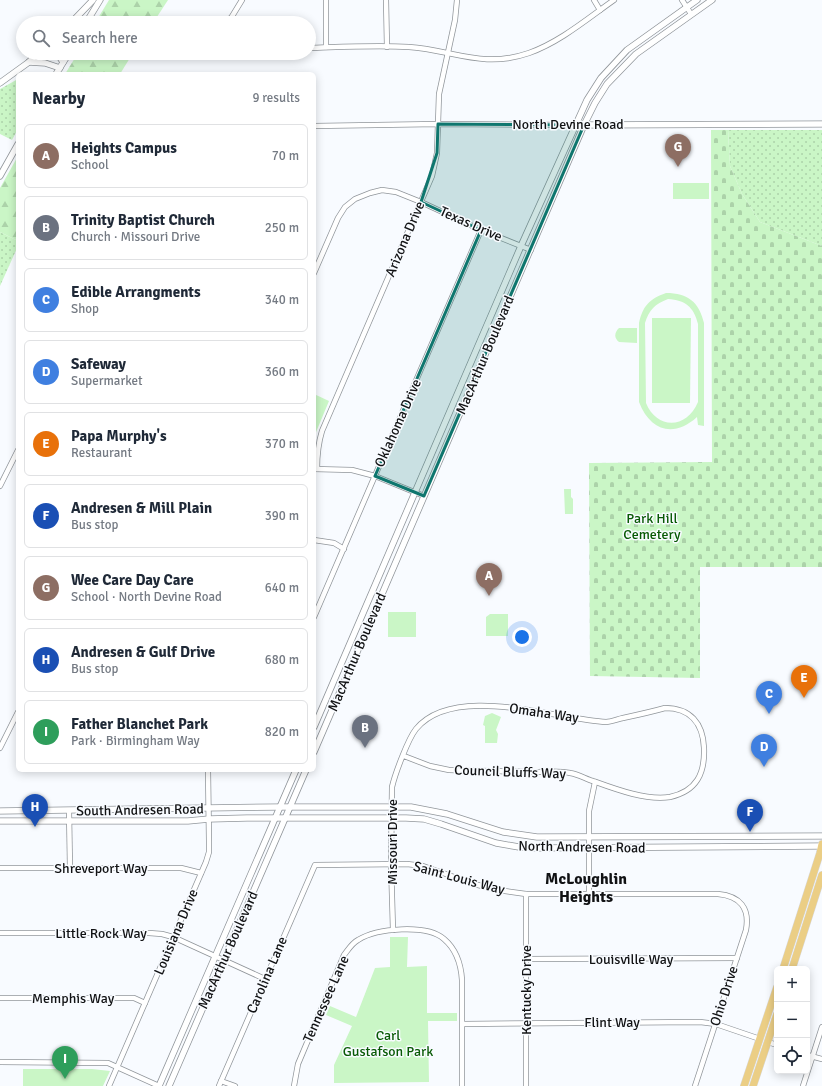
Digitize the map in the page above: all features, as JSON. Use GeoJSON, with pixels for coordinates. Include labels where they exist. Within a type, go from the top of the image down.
{"type":"FeatureCollection","features":[{"type":"Feature","properties":{"kind":"main road"},"geometry":{"type":"LineString","coordinates":[[784,966],[822,845]]}},
{"type":"Feature","properties":{"kind":"main road"},"geometry":{"type":"LineString","coordinates":[[793,966],[822,875]]}},
{"type":"Feature","properties":{"kind":"main road"},"geometry":{"type":"LineString","coordinates":[[744,1086],[774,996]]}},
{"type":"Feature","properties":{"kind":"main road"},"geometry":{"type":"LineString","coordinates":[[754,1086],[774,1023]]}},
{"type":"Feature","properties":{"kind":"street"},"geometry":{"type":"LineString","coordinates":[[78,16],[93,0]]}},
{"type":"Feature","properties":{"kind":"street"},"geometry":{"type":"LineString","coordinates":[[90,16],[100,0]]}},
{"type":"Feature","properties":{"kind":"street"},"geometry":{"type":"LineString","coordinates":[[232,16],[242,0]]}},
{"type":"Feature","properties":{"kind":"street"},"geometry":{"type":"LineString","coordinates":[[326,0],[326,47]]}},
{"type":"Feature","properties":{"kind":"street"},"geometry":{"type":"LineString","coordinates":[[386,0],[387,47]]}},
{"type":"Feature","properties":{"kind":"street","name":"Arizona Drive"},"geometry":{"type":"LineString","coordinates":[[316,460],[322,431],[432,176],[437,153],[439,94],[455,20],[457,0]]}},
{"type":"Feature","properties":{"kind":"street"},"geometry":{"type":"LineString","coordinates":[[594,0],[600,10]]}},
{"type":"Feature","properties":{"kind":"street"},"geometry":{"type":"LineString","coordinates":[[316,48],[410,47],[475,59],[505,59],[528,53],[554,41],[614,0]]}},
{"type":"Feature","properties":{"kind":"street"},"geometry":{"type":"LineString","coordinates":[[682,0],[691,14]]}},
{"type":"Feature","properties":{"kind":"street","name":"MacArthur Boulevard"},"geometry":{"type":"LineString","coordinates":[[316,722],[575,124],[587,100],[601,78],[627,50],[697,0]]}},
{"type":"Feature","properties":{"kind":"street","name":"MacArthur Boulevard"},"geometry":{"type":"LineString","coordinates":[[316,747],[584,124],[595,103],[609,82],[636,54],[712,0]]}},
{"type":"Feature","properties":{"kind":"street"},"geometry":{"type":"LineString","coordinates":[[0,83],[29,62],[45,63],[60,68]]}},
{"type":"Feature","properties":{"kind":"street"},"geometry":{"type":"LineString","coordinates":[[57,72],[63,62]]}},
{"type":"Feature","properties":{"kind":"street","name":"North Devine Road"},"geometry":{"type":"LineString","coordinates":[[316,126],[438,124],[822,124]]}},
{"type":"Feature","properties":{"kind":"street"},"geometry":{"type":"LineString","coordinates":[[0,176],[16,148]]}},
{"type":"Feature","properties":{"kind":"street","name":"Texas Drive"},"geometry":{"type":"LineString","coordinates":[[316,268],[338,218],[345,207],[355,199],[382,190],[396,192],[421,202],[482,230],[531,250]]}},
{"type":"Feature","properties":{"kind":"street","name":"Oklahoma Drive"},"geometry":{"type":"LineString","coordinates":[[316,612],[482,230]]}},
{"type":"Feature","properties":{"kind":"street"},"geometry":{"type":"LineString","coordinates":[[0,486],[16,454]]}},
{"type":"Feature","properties":{"kind":"street"},"geometry":{"type":"LineString","coordinates":[[316,469],[352,470],[375,476],[424,496]]}},
{"type":"Feature","properties":{"kind":"street"},"geometry":{"type":"LineString","coordinates":[[316,540],[334,544],[344,549]]}},
{"type":"Feature","properties":{"kind":"street","name":"Omaha Way"},"geometry":{"type":"LineString","coordinates":[[404,756],[416,729],[426,719],[437,712],[458,707],[502,707],[607,722],[665,708],[673,708],[684,711],[700,726]]}},
{"type":"Feature","properties":{"kind":"street"},"geometry":{"type":"LineString","coordinates":[[0,748],[16,716]]}},
{"type":"Feature","properties":{"kind":"street","name":"Council Bluffs Way"},"geometry":{"type":"LineString","coordinates":[[404,756],[430,766],[449,770],[571,773],[595,782],[645,796],[658,798],[682,793],[695,784],[702,773],[704,761],[703,740],[700,726]]}},
{"type":"Feature","properties":{"kind":"street","name":"Missouri Drive"},"geometry":{"type":"LineString","coordinates":[[393,930],[391,863],[392,787],[395,775],[404,756]]}},
{"type":"Feature","properties":{"kind":"street","name":"Louisiana Drive"},"geometry":{"type":"LineString","coordinates":[[109,1086],[209,852],[208,772]]}},
{"type":"Feature","properties":{"kind":"street","name":"MacArthur Boulevard"},"geometry":{"type":"LineString","coordinates":[[159,1086],[295,772]]}},
{"type":"Feature","properties":{"kind":"street","name":"MacArthur Boulevard"},"geometry":{"type":"LineString","coordinates":[[169,1086],[305,772]]}},
{"type":"Feature","properties":{"kind":"street"},"geometry":{"type":"LineString","coordinates":[[589,894],[589,811],[595,782]]}},
{"type":"Feature","properties":{"kind":"street","name":"North Andresen Road"},"geometry":{"type":"LineString","coordinates":[[280,807],[391,807],[429,809],[458,817],[489,829],[521,836],[822,836]]}},
{"type":"Feature","properties":{"kind":"street","name":"South Andresen Road"},"geometry":{"type":"LineString","coordinates":[[0,811],[280,807]]}},
{"type":"Feature","properties":{"kind":"street"},"geometry":{"type":"LineString","coordinates":[[69,811],[70,868]]}},
{"type":"Feature","properties":{"kind":"street","name":"North Andresen Road"},"geometry":{"type":"LineString","coordinates":[[276,818],[391,817],[424,820],[441,824],[496,843],[519,847],[538,848],[822,845]]}},
{"type":"Feature","properties":{"kind":"street","name":"South Andresen Road"},"geometry":{"type":"LineString","coordinates":[[0,821],[188,821],[209,819],[276,818]]}},
{"type":"Feature","properties":{"kind":"street","name":"Saint Louis Way"},"geometry":{"type":"LineString","coordinates":[[314,865],[391,863],[423,866],[474,884],[498,890],[526,894],[724,894],[732,896],[744,906]]}},
{"type":"Feature","properties":{"kind":"street","name":"Carolina Lane"},"geometry":{"type":"LineString","coordinates":[[219,1086],[314,865]]}},
{"type":"Feature","properties":{"kind":"street","name":"Shreveport Way"},"geometry":{"type":"LineString","coordinates":[[0,868],[181,868],[201,873]]}},
{"type":"Feature","properties":{"kind":"street","name":"Kentucky Drive"},"geometry":{"type":"LineString","coordinates":[[526,894],[526,1086]]}},
{"type":"Feature","properties":{"kind":"street","name":"Ohio Drive"},"geometry":{"type":"LineString","coordinates":[[695,1086],[748,922],[744,906]]}},
{"type":"Feature","properties":{"kind":"street","name":"Tennessee Lane"},"geometry":{"type":"LineString","coordinates":[[294,1086],[298,1064],[344,955],[358,940],[379,932],[393,930],[419,930],[434,934],[443,938],[451,946],[457,956],[461,966],[462,980],[462,1086]]}},
{"type":"Feature","properties":{"kind":"street","name":"Little Rock Way"},"geometry":{"type":"LineString","coordinates":[[0,933],[149,932],[162,934],[173,937],[265,979]]}},
{"type":"Feature","properties":{"kind":"street","name":"Louisville Way"},"geometry":{"type":"LineString","coordinates":[[526,959],[737,958]]}},
{"type":"Feature","properties":{"kind":"street","name":"Memphis Way"},"geometry":{"type":"LineString","coordinates":[[0,998],[134,998],[145,1003]]}},
{"type":"Feature","properties":{"kind":"street","name":"Flint Way"},"geometry":{"type":"LineString","coordinates":[[463,1024],[700,1022],[716,1024],[760,1039]]}},
{"type":"Feature","properties":{"kind":"street"},"geometry":{"type":"LineString","coordinates":[[803,1086],[822,1027]]}},
{"type":"Feature","properties":{"kind":"street"},"geometry":{"type":"LineString","coordinates":[[768,1042],[774,1044]]}},
{"type":"Feature","properties":{"kind":"street"},"geometry":{"type":"LineString","coordinates":[[810,1056],[822,1059]]}},
{"type":"Feature","properties":{"kind":"street"},"geometry":{"type":"LineString","coordinates":[[0,1062],[108,1063],[159,1086]]}},
{"type":"Feature","properties":{"kind":"street"},"geometry":{"type":"LineString","coordinates":[[221,1080],[235,1086]]}},
{"type":"Feature","properties":{"kind":"highlighted area"},"geometry":{"type":"Polygon","coordinates":[[[438,124],[584,125],[424,496],[375,476],[481,230],[421,202],[437,153],[438,124]]]}},
{"type":"Feature","properties":{"kind":"green space"},"geometry":{"type":"Polygon","coordinates":[[[109,0],[168,0],[158,16],[99,16],[109,0]]]}},
{"type":"Feature","properties":{"kind":"green space"},"geometry":{"type":"Polygon","coordinates":[[[74,60],[129,60],[121,72],[66,72],[74,60]]]}},
{"type":"Feature","properties":{"kind":"green space"},"geometry":{"type":"Polygon","coordinates":[[[16,80],[16,133],[12,140],[0,134],[0,89],[16,80]]]}},
{"type":"Feature","properties":{"kind":"green space","name":"Park Hill Cemetery"},"geometry":{"type":"Polygon","coordinates":[[[711,130],[728,130],[730,166],[742,194],[760,222],[822,246],[822,567],[700,567],[700,678],[590,676],[589,463],[712,462],[711,130]]]}},
{"type":"Feature","properties":{"kind":"green space"},"geometry":{"type":"Polygon","coordinates":[[[728,130],[822,130],[822,246],[760,222],[742,194],[730,166],[728,130]]]}},
{"type":"Feature","properties":{"kind":"green space"},"geometry":{"type":"Polygon","coordinates":[[[16,160],[16,240],[0,232],[0,188],[16,160]]]}},
{"type":"Feature","properties":{"kind":"green space"},"geometry":{"type":"Polygon","coordinates":[[[673,183],[709,183],[709,199],[673,199],[673,183]]]}},
{"type":"Feature","properties":{"kind":"green space"},"geometry":{"type":"Polygon","coordinates":[[[0,232],[16,240],[16,250],[0,286],[0,232]]]}},
{"type":"Feature","properties":{"kind":"green space"},"geometry":{"type":"Polygon","coordinates":[[[666,293],[674,293],[691,300],[699,309],[704,323],[704,426],[698,425],[697,417],[680,428],[664,428],[649,420],[639,402],[639,323],[648,304],[655,298],[666,293]],[[668,299],[656,305],[648,314],[645,323],[646,403],[651,412],[657,418],[664,422],[672,423],[687,417],[693,411],[698,402],[698,324],[694,313],[688,306],[668,299]]]}},
{"type":"Feature","properties":{"kind":"green space"},"geometry":{"type":"Polygon","coordinates":[[[652,318],[691,318],[690,403],[652,403],[652,318]]]}},
{"type":"Feature","properties":{"kind":"green space"},"geometry":{"type":"Polygon","coordinates":[[[619,328],[637,328],[637,343],[619,342],[615,335],[619,328]]]}},
{"type":"Feature","properties":{"kind":"green space"},"geometry":{"type":"Polygon","coordinates":[[[316,395],[329,401],[316,432],[316,395]]]}},
{"type":"Feature","properties":{"kind":"green space"},"geometry":{"type":"Polygon","coordinates":[[[564,489],[571,489],[573,514],[565,514],[564,489]]]}},
{"type":"Feature","properties":{"kind":"green space"},"geometry":{"type":"Polygon","coordinates":[[[388,612],[416,612],[416,637],[388,637],[388,612]]]}},
{"type":"Feature","properties":{"kind":"green space"},"geometry":{"type":"Polygon","coordinates":[[[490,614],[508,614],[508,636],[486,636],[486,617],[490,614]]]}},
{"type":"Feature","properties":{"kind":"green space"},"geometry":{"type":"Polygon","coordinates":[[[492,713],[501,717],[496,730],[498,734],[497,743],[485,743],[485,726],[483,725],[485,716],[492,713]]]}},
{"type":"Feature","properties":{"kind":"green space","name":"Carl Gustafson Park"},"geometry":{"type":"Polygon","coordinates":[[[390,937],[408,937],[407,967],[427,966],[427,1013],[457,1013],[457,1021],[428,1021],[429,1082],[334,1083],[334,1065],[352,1026],[326,1015],[330,1006],[356,1017],[375,968],[390,967],[390,937]]]}},
{"type":"Feature","properties":{"kind":"green space"},"geometry":{"type":"Polygon","coordinates":[[[23,1069],[92,1069],[110,1071],[103,1086],[23,1086],[23,1069]]]}},
{"type":"Feature","properties":{"kind":"place","name":"Wee Care Day Care"},"geometry":{"type":"Point","coordinates":[678,167]}},
{"type":"Feature","properties":{"kind":"place","name":"Heights Campus"},"geometry":{"type":"Point","coordinates":[489,596]}},
{"type":"Feature","properties":{"kind":"place","name":"Papa Murphy's"},"geometry":{"type":"Point","coordinates":[804,698]}},
{"type":"Feature","properties":{"kind":"place","name":"Edible Arrangments"},"geometry":{"type":"Point","coordinates":[769,714]}},
{"type":"Feature","properties":{"kind":"place","name":"Trinity Baptist Church"},"geometry":{"type":"Point","coordinates":[365,748]}},
{"type":"Feature","properties":{"kind":"place","name":"Safeway"},"geometry":{"type":"Point","coordinates":[764,767]}},
{"type":"Feature","properties":{"kind":"place","name":"Andresen & Gulf Drive"},"geometry":{"type":"Point","coordinates":[35,827]}},
{"type":"Feature","properties":{"kind":"place","name":"Andresen & Mill Plain"},"geometry":{"type":"Point","coordinates":[750,832]}},
{"type":"Feature","properties":{"kind":"place","name":"Father Blanchet Park"},"geometry":{"type":"Point","coordinates":[65,1079]}},
{"type":"Feature","properties":{"kind":"district","name":"McLoughlin Heights"},"geometry":{"type":"Point","coordinates":[586,888]}}]}
